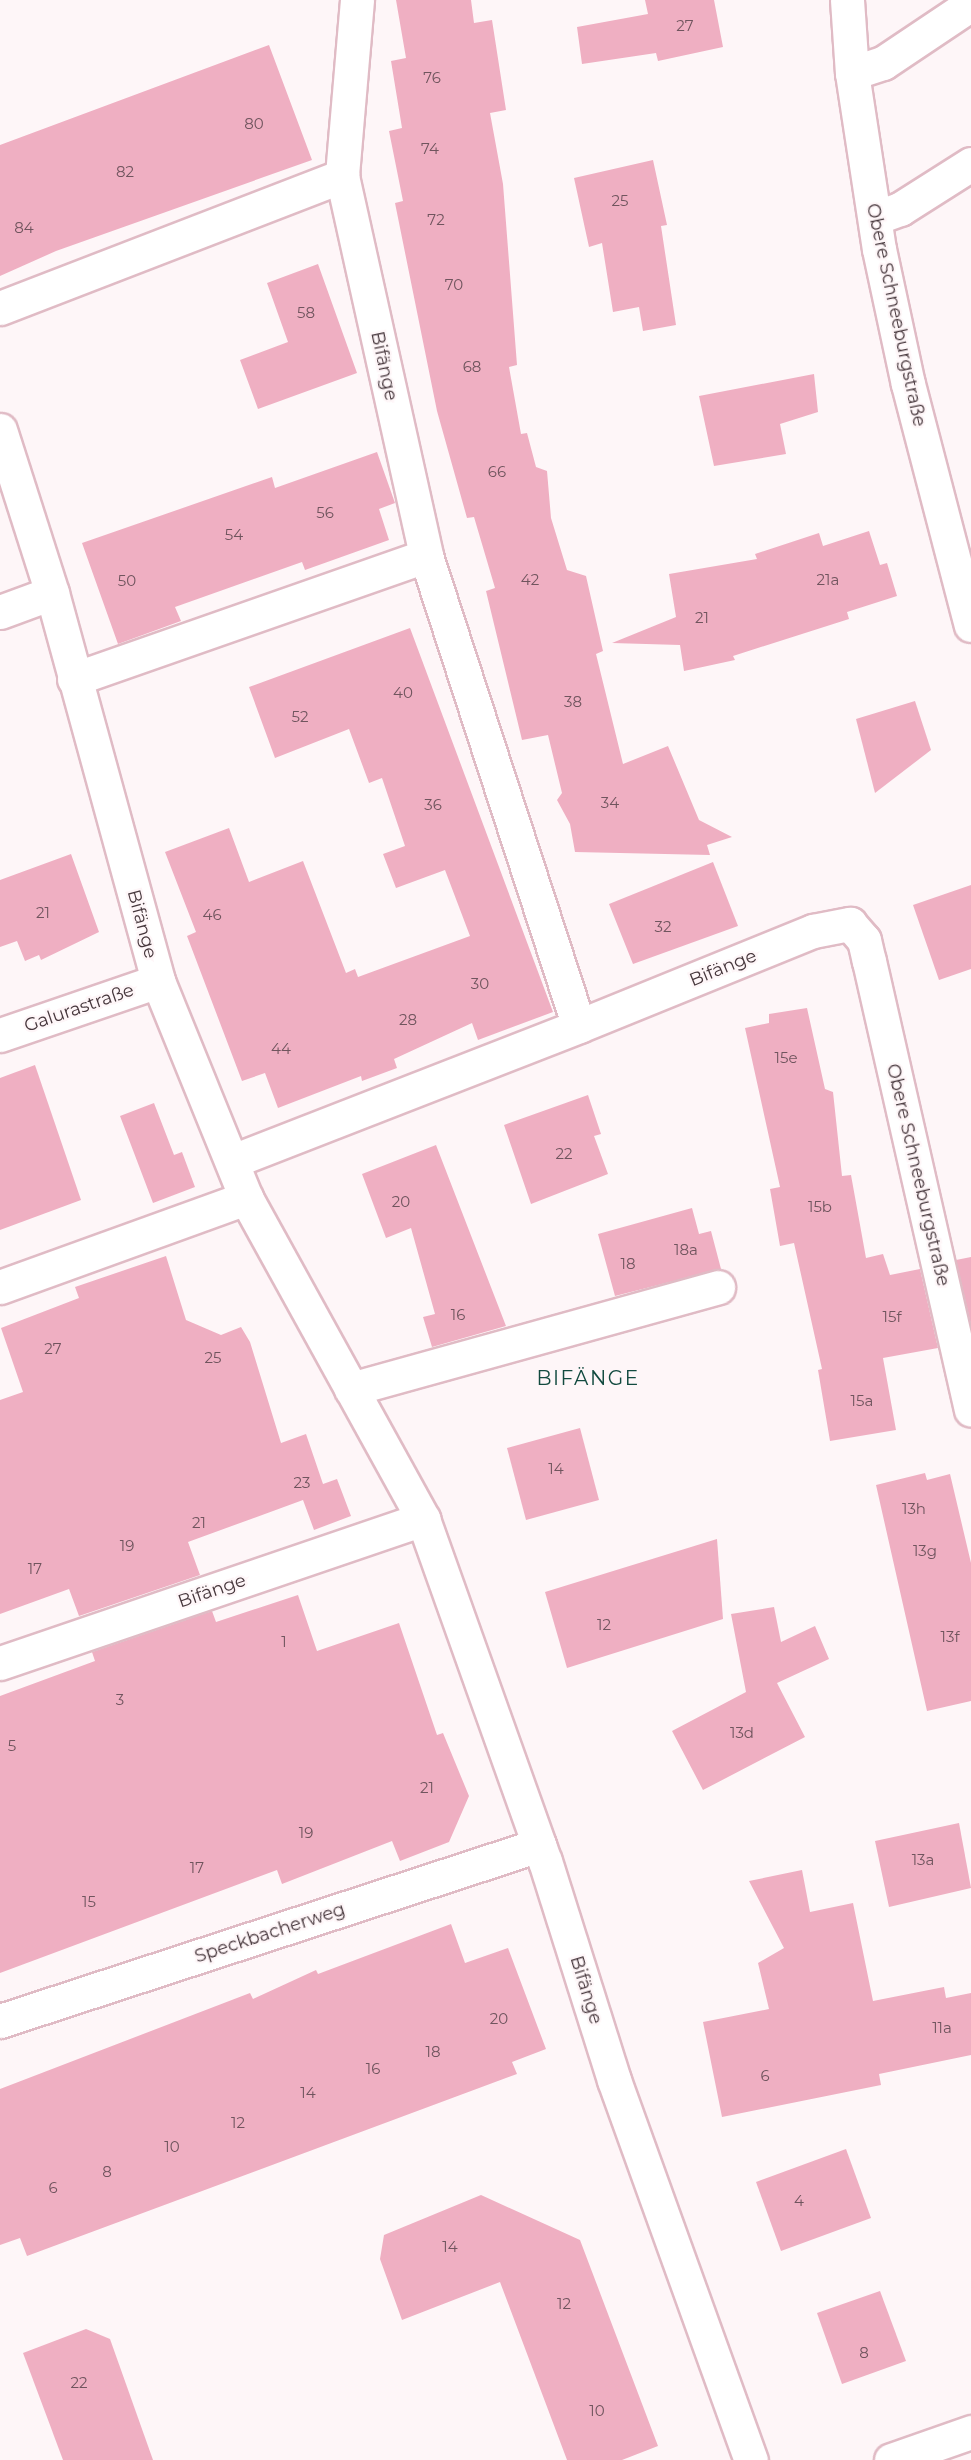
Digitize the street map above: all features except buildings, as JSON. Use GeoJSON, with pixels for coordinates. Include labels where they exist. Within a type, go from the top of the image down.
{"type":"FeatureCollection","features":[{"type":"Feature","properties":{"kind":"street","name":"Bifänge"},"geometry":{"type":"LineString","coordinates":[[357,0],[342,176],[426,556],[579,1026]]}},
{"type":"Feature","properties":{"kind":"street","name":"Obere Schneeburgstraße"},"geometry":{"type":"LineString","coordinates":[[847,0],[852,73],[876,218],[908,384],[971,625]]}},
{"type":"Feature","properties":{"kind":"street"},"geometry":{"type":"LineString","coordinates":[[852,73],[884,63],[971,4]]}},
{"type":"Feature","properties":{"kind":"street"},"geometry":{"type":"LineString","coordinates":[[876,218],[900,209],[971,164]]}},
{"type":"Feature","properties":{"kind":"street"},"geometry":{"type":"LineString","coordinates":[[0,308],[342,176]]}},
{"type":"Feature","properties":{"kind":"street","name":"Bifänge"},"geometry":{"type":"LineString","coordinates":[[0,430],[52,593],[158,981],[246,1198],[423,1519],[539,1845],[614,2080],[751,2460]]}},
{"type":"Feature","properties":{"kind":"street"},"geometry":{"type":"LineString","coordinates":[[74,679],[426,556]]}},
{"type":"Feature","properties":{"kind":"street"},"geometry":{"type":"LineString","coordinates":[[0,612],[52,593]]}},
{"type":"Feature","properties":{"kind":"street","name":"Bifänge"},"geometry":{"type":"LineString","coordinates":[[232,1161],[579,1026],[813,931],[850,924],[864,940]]}},
{"type":"Feature","properties":{"kind":"street","name":"Obere Schneeburgstraße"},"geometry":{"type":"LineString","coordinates":[[864,940],[971,1410]]}},
{"type":"Feature","properties":{"kind":"street","name":"Galurastraße"},"geometry":{"type":"LineString","coordinates":[[0,1035],[158,981]]}},
{"type":"Feature","properties":{"kind":"street"},"geometry":{"type":"LineString","coordinates":[[0,1287],[246,1198]]}},
{"type":"Feature","properties":{"kind":"street"},"geometry":{"type":"LineString","coordinates":[[351,1389],[717,1287]]}},
{"type":"Feature","properties":{"kind":"street","name":"Bifänge"},"geometry":{"type":"LineString","coordinates":[[0,1663],[423,1519]]}},
{"type":"Feature","properties":{"kind":"street","name":"Speckbacherweg"},"geometry":{"type":"LineString","coordinates":[[0,2021],[539,1845]]}},
{"type":"Feature","properties":{"kind":"street"},"geometry":{"type":"LineString","coordinates":[[891,2460],[971,2433]]}},
{"type":"Feature","properties":{"kind":"district","name":"BIFÄNGE"},"geometry":{"type":"Point","coordinates":[588,1378]}}]}
